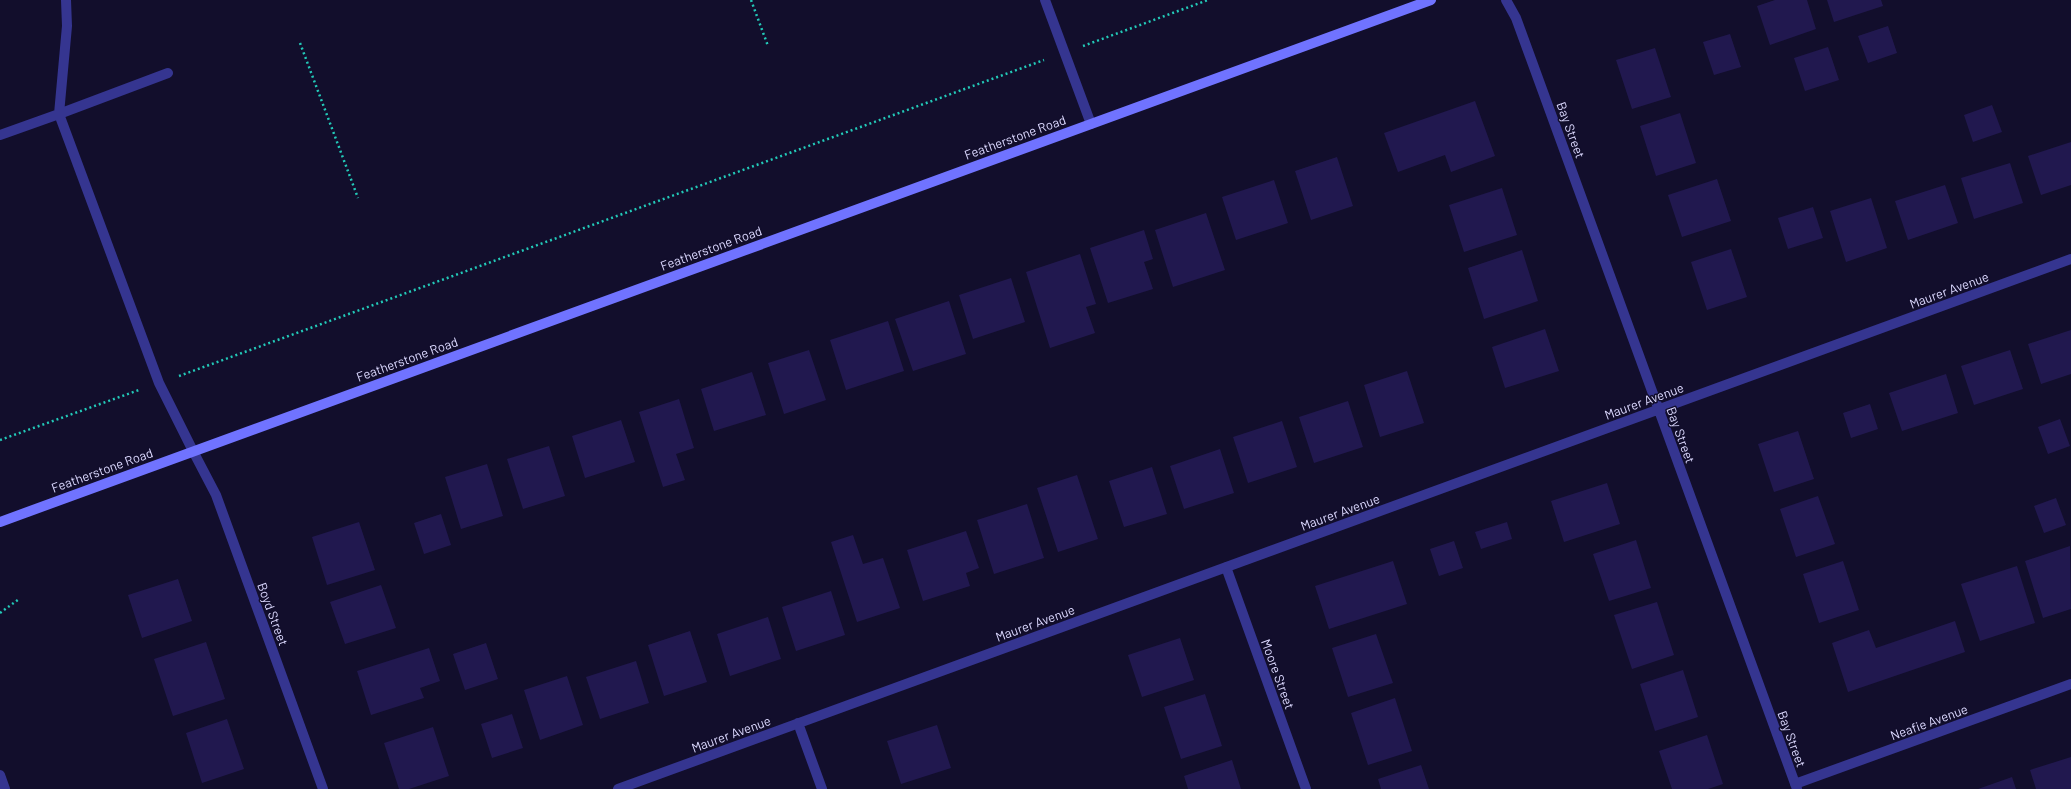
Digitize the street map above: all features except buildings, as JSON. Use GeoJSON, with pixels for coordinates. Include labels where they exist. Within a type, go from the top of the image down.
{"type":"FeatureCollection","features":[{"type":"Feature","properties":{"kind":"street"},"geometry":{"type":"LineString","coordinates":[[59,114],[67,26],[66,0]]}},
{"type":"Feature","properties":{"kind":"street"},"geometry":{"type":"LineString","coordinates":[[1045,0],[1091,124]]}},
{"type":"Feature","properties":{"kind":"street","name":"Featherstone Road"},"geometry":{"type":"LineString","coordinates":[[0,522],[1431,0]]}},
{"type":"Feature","properties":{"kind":"street","name":"Bay Street"},"geometry":{"type":"LineString","coordinates":[[1506,0],[1516,18],[1796,787]]}},
{"type":"Feature","properties":{"kind":"street"},"geometry":{"type":"LineString","coordinates":[[0,135],[168,73]]}},
{"type":"Feature","properties":{"kind":"street","name":"Boyd Street"},"geometry":{"type":"LineString","coordinates":[[59,114],[159,383],[216,495],[323,789]]}},
{"type":"Feature","properties":{"kind":"street","name":"Maurer Avenue"},"geometry":{"type":"LineString","coordinates":[[618,789],[2071,259]]}},
{"type":"Feature","properties":{"kind":"street","name":"Moore Street"},"geometry":{"type":"LineString","coordinates":[[1226,567],[1306,789]]}},
{"type":"Feature","properties":{"kind":"street","name":"Neafie Avenue"},"geometry":{"type":"LineString","coordinates":[[1796,787],[2071,684]]}},
{"type":"Feature","properties":{"kind":"street"},"geometry":{"type":"LineString","coordinates":[[798,723],[822,789]]}},
{"type":"Feature","properties":{"kind":"street"},"geometry":{"type":"LineString","coordinates":[[0,776],[5,789]]}},
{"type":"Feature","properties":{"kind":"path"},"geometry":{"type":"LineString","coordinates":[[752,0],[768,46]]}},
{"type":"Feature","properties":{"kind":"path"},"geometry":{"type":"LineString","coordinates":[[1093,42],[1208,0]]}},
{"type":"Feature","properties":{"kind":"path"},"geometry":{"type":"LineString","coordinates":[[300,43],[358,198]]}},
{"type":"Feature","properties":{"kind":"path"},"geometry":{"type":"LineString","coordinates":[[192,372],[1039,62]]}},
{"type":"Feature","properties":{"kind":"path"},"geometry":{"type":"LineString","coordinates":[[0,440],[128,394]]}},
{"type":"Feature","properties":{"kind":"path"},"geometry":{"type":"LineString","coordinates":[[0,613],[19,598]]}}]}
